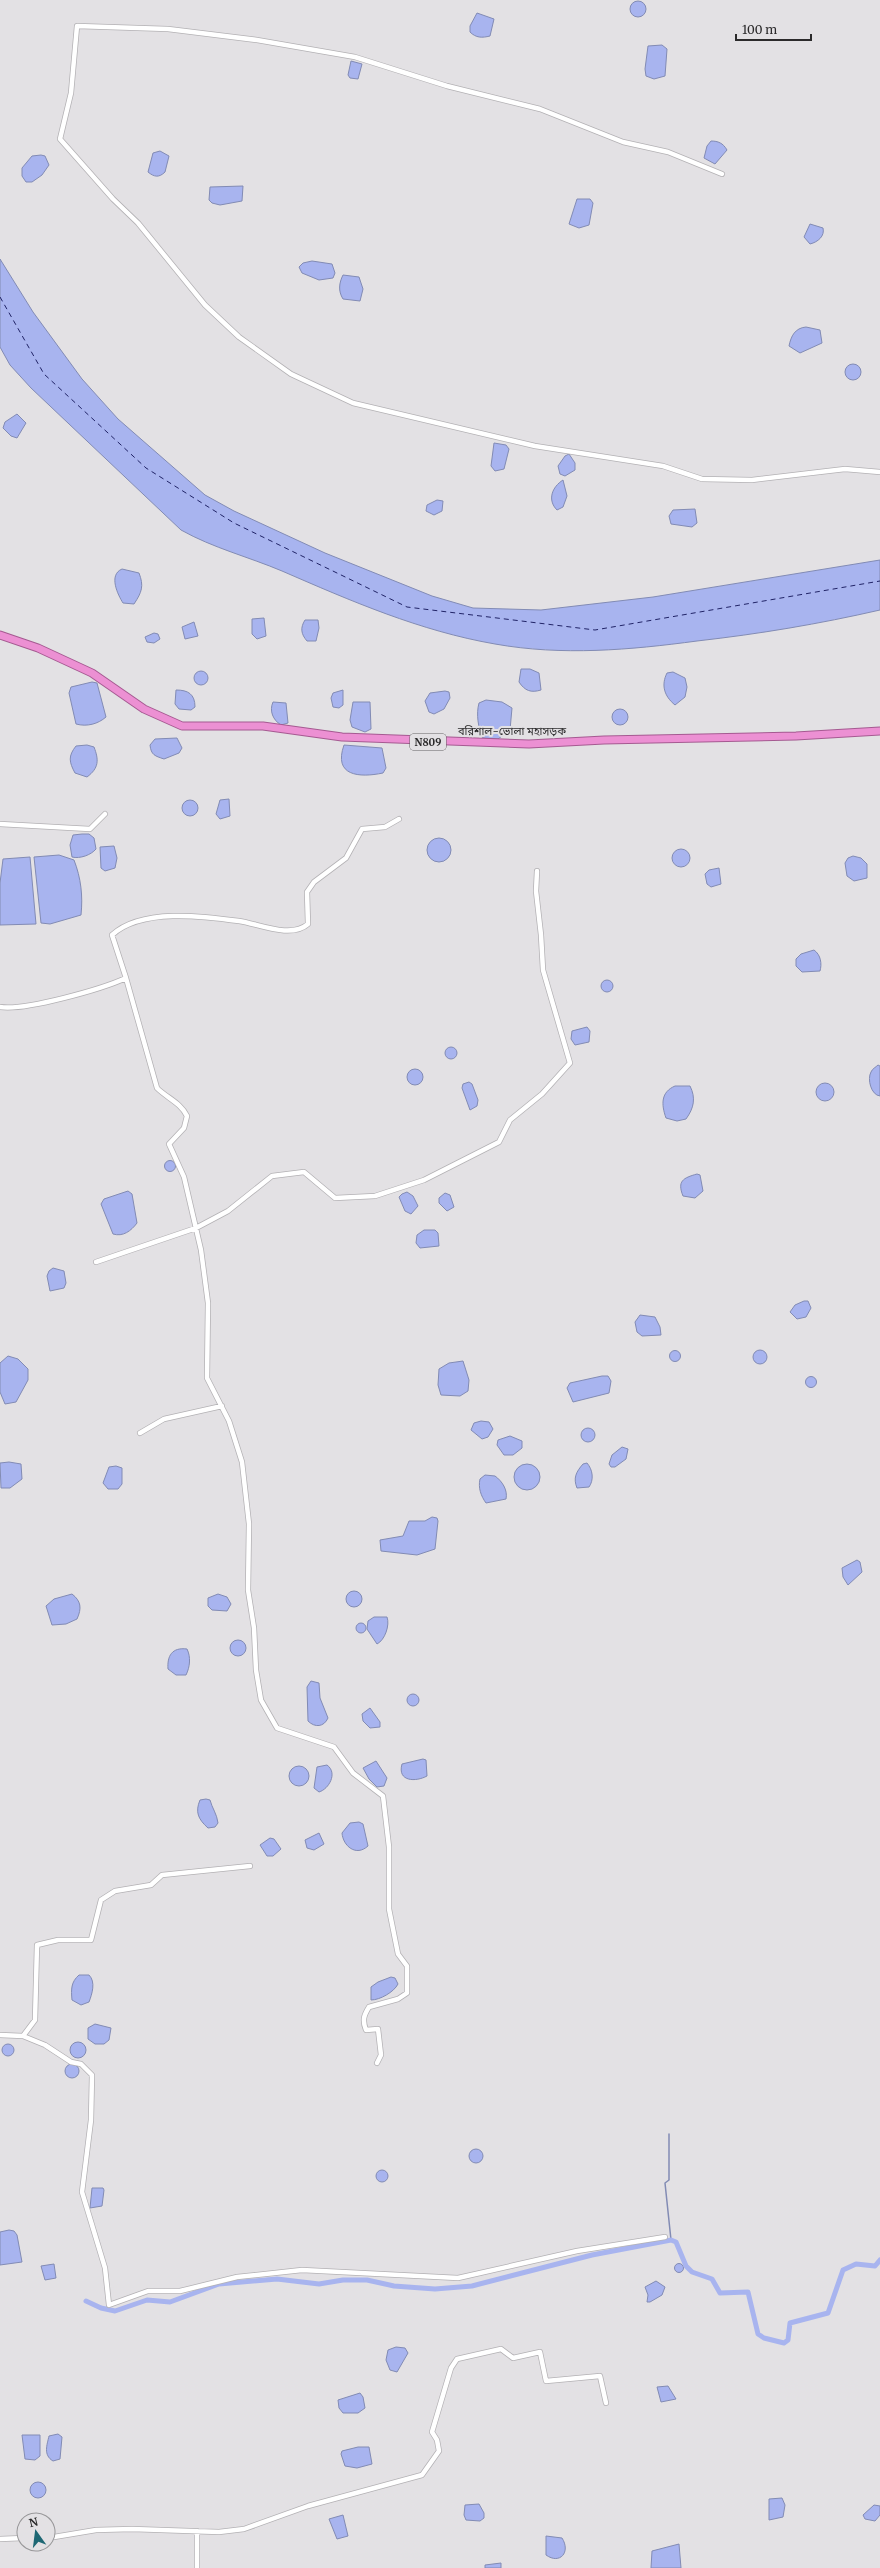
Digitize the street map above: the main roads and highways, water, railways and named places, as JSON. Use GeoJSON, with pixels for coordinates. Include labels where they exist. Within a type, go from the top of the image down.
{"type":"FeatureCollection","features":[{"type":"Feature","properties":{"kind":"highway","name":"বরিশাল-ভোলা মহাসড়ক"},"geometry":{"type":"LineString","coordinates":[[0,635],[38,648],[92,673],[144,709],[182,726],[263,726],[342,737],[529,744],[604,740],[796,736],[880,731]]}},
{"type":"Feature","properties":{"kind":"water"},"geometry":{"type":"Polygon","coordinates":[[[638,1],[645,6],[646,9],[641,16],[638,17],[631,12],[630,9],[635,2],[638,1]]]}},
{"type":"Feature","properties":{"kind":"water"},"geometry":{"type":"Polygon","coordinates":[[[477,13],[494,19],[490,36],[479,37],[470,32],[470,26],[477,13]]]}},
{"type":"Feature","properties":{"kind":"water"},"geometry":{"type":"Polygon","coordinates":[[[662,45],[667,49],[665,76],[654,79],[646,76],[645,69],[648,46],[662,45]]]}},
{"type":"Feature","properties":{"kind":"water"},"geometry":{"type":"Polygon","coordinates":[[[351,61],[362,64],[358,79],[350,78],[348,75],[351,61]]]}},
{"type":"Feature","properties":{"kind":"water"},"geometry":{"type":"Polygon","coordinates":[[[711,141],[720,143],[727,150],[715,164],[704,158],[707,146],[711,141]]]}},
{"type":"Feature","properties":{"kind":"water"},"geometry":{"type":"Polygon","coordinates":[[[160,151],[169,156],[165,172],[159,176],[154,176],[148,172],[153,153],[160,151]]]}},
{"type":"Feature","properties":{"kind":"water"},"geometry":{"type":"Polygon","coordinates":[[[32,156],[45,156],[49,165],[42,175],[32,182],[26,182],[22,176],[22,168],[32,156]]]}},
{"type":"Feature","properties":{"kind":"water"},"geometry":{"type":"Polygon","coordinates":[[[243,186],[242,201],[220,205],[212,203],[209,200],[210,187],[243,186]]]}},
{"type":"Feature","properties":{"kind":"water"},"geometry":{"type":"Polygon","coordinates":[[[577,199],[590,199],[593,203],[589,225],[579,228],[569,224],[577,199]]]}},
{"type":"Feature","properties":{"kind":"water"},"geometry":{"type":"Polygon","coordinates":[[[810,224],[823,228],[823,234],[816,242],[810,244],[804,237],[810,224]]]}},
{"type":"Feature","properties":{"kind":"water"},"geometry":{"type":"Polygon","coordinates":[[[0,259],[33,312],[82,379],[118,419],[205,495],[234,511],[325,553],[432,596],[473,608],[541,610],[653,597],[880,560],[880,610],[766,632],[647,647],[571,651],[520,648],[467,638],[413,623],[360,604],[269,566],[206,542],[181,530],[31,388],[10,365],[0,347],[0,259]]]}},
{"type":"Feature","properties":{"kind":"water"},"geometry":{"type":"Polygon","coordinates":[[[312,261],[332,264],[335,273],[333,278],[319,280],[302,273],[299,267],[303,263],[312,261]]]}},
{"type":"Feature","properties":{"kind":"water"},"geometry":{"type":"Polygon","coordinates":[[[343,275],[359,277],[363,289],[360,301],[343,299],[340,293],[340,287],[343,275]]]}},
{"type":"Feature","properties":{"kind":"water"},"geometry":{"type":"Polygon","coordinates":[[[806,327],[820,330],[822,343],[800,353],[789,346],[794,333],[799,329],[806,327]]]}},
{"type":"Feature","properties":{"kind":"water"},"geometry":{"type":"Polygon","coordinates":[[[853,364],[859,366],[861,372],[859,378],[853,380],[847,378],[845,372],[847,366],[853,364]]]}},
{"type":"Feature","properties":{"kind":"water"},"geometry":{"type":"Polygon","coordinates":[[[17,414],[26,423],[17,438],[11,436],[3,428],[5,422],[17,414]]]}},
{"type":"Feature","properties":{"kind":"water"},"geometry":{"type":"Polygon","coordinates":[[[494,443],[506,445],[509,449],[504,469],[495,471],[491,466],[494,443]]]}},
{"type":"Feature","properties":{"kind":"water"},"geometry":{"type":"Polygon","coordinates":[[[569,454],[575,463],[575,470],[565,476],[560,474],[558,466],[565,456],[569,454]]]}},
{"type":"Feature","properties":{"kind":"water"},"geometry":{"type":"Polygon","coordinates":[[[563,480],[567,496],[563,507],[557,510],[552,502],[552,494],[556,486],[563,480]]]}},
{"type":"Feature","properties":{"kind":"water"},"geometry":{"type":"Polygon","coordinates":[[[437,500],[443,501],[442,511],[434,515],[426,511],[427,505],[437,500]]]}},
{"type":"Feature","properties":{"kind":"water"},"geometry":{"type":"Polygon","coordinates":[[[695,509],[697,523],[692,527],[671,524],[669,516],[673,510],[695,509]]]}},
{"type":"Feature","properties":{"kind":"water"},"geometry":{"type":"Polygon","coordinates":[[[122,569],[139,573],[142,585],[139,596],[134,604],[123,603],[115,585],[116,576],[122,569]]]}},
{"type":"Feature","properties":{"kind":"water"},"geometry":{"type":"Polygon","coordinates":[[[264,618],[266,636],[257,639],[252,634],[252,619],[264,618]]]}},
{"type":"Feature","properties":{"kind":"water"},"geometry":{"type":"Polygon","coordinates":[[[305,620],[318,620],[319,628],[316,641],[307,641],[303,636],[302,626],[305,620]]]}},
{"type":"Feature","properties":{"kind":"water"},"geometry":{"type":"Polygon","coordinates":[[[194,622],[198,636],[185,639],[182,627],[194,622]]]}},
{"type":"Feature","properties":{"kind":"water"},"geometry":{"type":"Polygon","coordinates":[[[154,633],[158,634],[160,639],[154,643],[147,642],[145,637],[154,633]]]}},
{"type":"Feature","properties":{"kind":"water"},"geometry":{"type":"Polygon","coordinates":[[[521,669],[530,669],[539,673],[541,690],[528,690],[521,685],[519,682],[521,669]]]}},
{"type":"Feature","properties":{"kind":"water"},"geometry":{"type":"Polygon","coordinates":[[[198,671],[204,671],[208,675],[208,681],[204,685],[198,685],[194,681],[194,675],[198,671]]]}},
{"type":"Feature","properties":{"kind":"water"},"geometry":{"type":"Polygon","coordinates":[[[673,672],[685,678],[687,687],[685,697],[675,705],[668,698],[664,686],[667,673],[673,672]]]}},
{"type":"Feature","properties":{"kind":"water"},"geometry":{"type":"Polygon","coordinates":[[[92,682],[97,683],[106,717],[92,724],[76,724],[69,693],[71,687],[92,682]]]}},
{"type":"Feature","properties":{"kind":"water"},"geometry":{"type":"Polygon","coordinates":[[[176,690],[184,691],[190,694],[194,699],[195,707],[191,710],[179,709],[175,704],[176,690]]]}},
{"type":"Feature","properties":{"kind":"water"},"geometry":{"type":"Polygon","coordinates":[[[343,690],[343,705],[339,708],[333,707],[331,698],[333,693],[343,690]]]}},
{"type":"Feature","properties":{"kind":"water"},"geometry":{"type":"Polygon","coordinates":[[[445,691],[449,692],[450,698],[444,709],[434,714],[429,712],[425,701],[430,693],[445,691]]]}},
{"type":"Feature","properties":{"kind":"water"},"geometry":{"type":"Polygon","coordinates":[[[486,700],[502,702],[512,708],[510,730],[498,739],[483,738],[480,730],[478,721],[478,707],[479,703],[486,700]]]}},
{"type":"Feature","properties":{"kind":"water"},"geometry":{"type":"Polygon","coordinates":[[[273,702],[286,703],[288,723],[281,725],[276,721],[271,709],[273,702]]]}},
{"type":"Feature","properties":{"kind":"water"},"geometry":{"type":"Polygon","coordinates":[[[353,702],[370,702],[371,729],[365,732],[352,727],[350,720],[353,702]]]}},
{"type":"Feature","properties":{"kind":"water"},"geometry":{"type":"Polygon","coordinates":[[[620,709],[626,711],[628,717],[626,723],[620,725],[614,723],[612,717],[614,711],[620,709]]]}},
{"type":"Feature","properties":{"kind":"water"},"geometry":{"type":"Polygon","coordinates":[[[177,738],[182,748],[179,753],[164,759],[152,753],[150,745],[155,739],[177,738]]]}},
{"type":"Feature","properties":{"kind":"water"},"geometry":{"type":"Polygon","coordinates":[[[87,745],[94,747],[97,756],[97,764],[91,774],[87,777],[75,773],[70,759],[76,746],[87,745]]]}},
{"type":"Feature","properties":{"kind":"water"},"geometry":{"type":"Polygon","coordinates":[[[344,745],[382,748],[386,768],[383,773],[374,775],[357,775],[345,769],[342,763],[344,745]]]}},
{"type":"Feature","properties":{"kind":"water"},"geometry":{"type":"Polygon","coordinates":[[[229,799],[230,816],[220,819],[216,814],[220,800],[229,799]]]}},
{"type":"Feature","properties":{"kind":"water"},"geometry":{"type":"Polygon","coordinates":[[[190,800],[197,805],[198,808],[193,815],[190,816],[183,811],[182,808],[187,801],[190,800]]]}},
{"type":"Feature","properties":{"kind":"water"},"geometry":{"type":"Polygon","coordinates":[[[89,834],[94,838],[96,849],[85,856],[72,857],[70,845],[73,835],[89,834]]]}},
{"type":"Feature","properties":{"kind":"water"},"geometry":{"type":"Polygon","coordinates":[[[439,838],[448,841],[451,850],[448,859],[439,862],[430,859],[427,850],[430,841],[439,838]]]}},
{"type":"Feature","properties":{"kind":"water"},"geometry":{"type":"Polygon","coordinates":[[[114,846],[117,858],[115,868],[105,871],[101,868],[100,847],[114,846]]]}},
{"type":"Feature","properties":{"kind":"water"},"geometry":{"type":"Polygon","coordinates":[[[677,849],[685,849],[690,854],[688,865],[685,867],[677,867],[672,862],[672,854],[677,849]]]}},
{"type":"Feature","properties":{"kind":"water"},"geometry":{"type":"Polygon","coordinates":[[[59,855],[74,860],[81,887],[81,915],[50,924],[41,923],[34,857],[59,855]]]}},
{"type":"Feature","properties":{"kind":"water"},"geometry":{"type":"Polygon","coordinates":[[[853,856],[861,858],[867,864],[867,878],[854,881],[847,876],[845,863],[848,858],[853,856]]]}},
{"type":"Feature","properties":{"kind":"water"},"geometry":{"type":"Polygon","coordinates":[[[30,857],[36,924],[0,925],[0,883],[3,859],[30,857]]]}},
{"type":"Feature","properties":{"kind":"water"},"geometry":{"type":"Polygon","coordinates":[[[719,868],[721,884],[711,887],[707,884],[705,874],[709,870],[719,868]]]}},
{"type":"Feature","properties":{"kind":"water"},"geometry":{"type":"Polygon","coordinates":[[[814,950],[818,954],[820,960],[820,971],[802,972],[796,966],[796,959],[801,954],[814,950]]]}},
{"type":"Feature","properties":{"kind":"water"},"geometry":{"type":"Polygon","coordinates":[[[605,980],[609,980],[613,986],[609,992],[605,992],[601,988],[601,984],[605,980]]]}},
{"type":"Feature","properties":{"kind":"water"},"geometry":{"type":"Polygon","coordinates":[[[587,1027],[590,1031],[589,1042],[575,1045],[571,1039],[572,1031],[587,1027]]]}},
{"type":"Feature","properties":{"kind":"water"},"geometry":{"type":"Polygon","coordinates":[[[453,1047],[456,1048],[456,1058],[449,1059],[446,1058],[445,1051],[446,1048],[453,1047]]]}},
{"type":"Feature","properties":{"kind":"water"},"geometry":{"type":"Polygon","coordinates":[[[878,1065],[880,1066],[880,1096],[872,1090],[869,1079],[873,1069],[878,1065]]]}},
{"type":"Feature","properties":{"kind":"water"},"geometry":{"type":"Polygon","coordinates":[[[412,1069],[418,1069],[423,1074],[421,1083],[418,1085],[412,1085],[407,1080],[407,1074],[412,1069]]]}},
{"type":"Feature","properties":{"kind":"water"},"geometry":{"type":"Polygon","coordinates":[[[469,1082],[472,1084],[478,1100],[477,1106],[470,1110],[462,1088],[463,1084],[469,1082]]]}},
{"type":"Feature","properties":{"kind":"water"},"geometry":{"type":"Polygon","coordinates":[[[825,1083],[831,1086],[834,1092],[831,1098],[825,1101],[819,1098],[816,1092],[819,1086],[825,1083]]]}},
{"type":"Feature","properties":{"kind":"water"},"geometry":{"type":"Polygon","coordinates":[[[675,1086],[690,1086],[693,1095],[691,1111],[686,1119],[677,1121],[666,1118],[663,1108],[663,1099],[665,1095],[675,1086]]]}},
{"type":"Feature","properties":{"kind":"water"},"geometry":{"type":"Polygon","coordinates":[[[170,1160],[174,1162],[176,1166],[174,1170],[170,1172],[166,1170],[164,1166],[166,1162],[170,1160]]]}},
{"type":"Feature","properties":{"kind":"water"},"geometry":{"type":"Polygon","coordinates":[[[697,1174],[700,1175],[703,1191],[695,1198],[683,1196],[681,1191],[682,1181],[697,1174]]]}},
{"type":"Feature","properties":{"kind":"water"},"geometry":{"type":"Polygon","coordinates":[[[128,1191],[132,1194],[137,1223],[126,1233],[120,1235],[113,1234],[101,1204],[104,1199],[128,1191]]]}},
{"type":"Feature","properties":{"kind":"water"},"geometry":{"type":"Polygon","coordinates":[[[407,1192],[413,1196],[418,1206],[411,1214],[405,1211],[399,1197],[407,1192]]]}},
{"type":"Feature","properties":{"kind":"water"},"geometry":{"type":"Polygon","coordinates":[[[445,1193],[450,1195],[454,1207],[447,1211],[439,1203],[439,1198],[445,1193]]]}},
{"type":"Feature","properties":{"kind":"water"},"geometry":{"type":"Polygon","coordinates":[[[424,1230],[435,1230],[438,1233],[439,1246],[420,1248],[416,1243],[417,1235],[424,1230]]]}},
{"type":"Feature","properties":{"kind":"water"},"geometry":{"type":"Polygon","coordinates":[[[53,1268],[64,1271],[66,1283],[64,1288],[50,1291],[47,1276],[49,1271],[53,1268]]]}},
{"type":"Feature","properties":{"kind":"water"},"geometry":{"type":"Polygon","coordinates":[[[808,1301],[811,1308],[806,1317],[797,1319],[790,1312],[795,1305],[808,1301]]]}},
{"type":"Feature","properties":{"kind":"water"},"geometry":{"type":"Polygon","coordinates":[[[640,1315],[655,1317],[660,1327],[661,1335],[642,1336],[637,1332],[635,1322],[640,1315]]]}},
{"type":"Feature","properties":{"kind":"water"},"geometry":{"type":"Polygon","coordinates":[[[675,1350],[679,1352],[681,1356],[679,1360],[675,1362],[671,1360],[669,1356],[671,1352],[675,1350]]]}},
{"type":"Feature","properties":{"kind":"water"},"geometry":{"type":"Polygon","coordinates":[[[760,1350],[765,1352],[767,1357],[765,1362],[760,1364],[755,1362],[753,1357],[755,1352],[760,1350]]]}},
{"type":"Feature","properties":{"kind":"water"},"geometry":{"type":"Polygon","coordinates":[[[8,1356],[18,1359],[28,1369],[28,1380],[16,1402],[5,1404],[0,1392],[0,1363],[8,1356]]]}},
{"type":"Feature","properties":{"kind":"water"},"geometry":{"type":"Polygon","coordinates":[[[463,1361],[469,1380],[468,1391],[460,1396],[441,1395],[438,1385],[439,1369],[449,1363],[463,1361]]]}},
{"type":"Feature","properties":{"kind":"water"},"geometry":{"type":"Polygon","coordinates":[[[608,1376],[611,1381],[609,1393],[573,1402],[567,1388],[570,1383],[608,1376]]]}},
{"type":"Feature","properties":{"kind":"water"},"geometry":{"type":"Polygon","coordinates":[[[811,1376],[815,1378],[817,1382],[815,1386],[811,1388],[807,1386],[805,1382],[807,1378],[811,1376]]]}},
{"type":"Feature","properties":{"kind":"water"},"geometry":{"type":"Polygon","coordinates":[[[481,1421],[489,1422],[493,1429],[488,1437],[482,1439],[471,1430],[474,1423],[481,1421]]]}},
{"type":"Feature","properties":{"kind":"water"},"geometry":{"type":"Polygon","coordinates":[[[588,1428],[593,1430],[595,1435],[593,1440],[588,1442],[583,1440],[581,1435],[583,1430],[588,1428]]]}},
{"type":"Feature","properties":{"kind":"water"},"geometry":{"type":"Polygon","coordinates":[[[510,1436],[522,1441],[522,1448],[513,1455],[504,1455],[497,1445],[498,1440],[510,1436]]]}},
{"type":"Feature","properties":{"kind":"water"},"geometry":{"type":"Polygon","coordinates":[[[622,1447],[628,1449],[626,1459],[615,1467],[611,1467],[609,1464],[612,1455],[622,1447]]]}},
{"type":"Feature","properties":{"kind":"water"},"geometry":{"type":"Polygon","coordinates":[[[9,1462],[21,1464],[22,1479],[10,1488],[1,1488],[0,1463],[9,1462]]]}},
{"type":"Feature","properties":{"kind":"water"},"geometry":{"type":"Polygon","coordinates":[[[587,1463],[592,1472],[591,1484],[589,1487],[577,1488],[575,1478],[577,1472],[583,1464],[587,1463]]]}},
{"type":"Feature","properties":{"kind":"water"},"geometry":{"type":"Polygon","coordinates":[[[527,1464],[536,1468],[540,1477],[536,1486],[527,1490],[518,1486],[514,1477],[518,1468],[527,1464]]]}},
{"type":"Feature","properties":{"kind":"water"},"geometry":{"type":"Polygon","coordinates":[[[116,1466],[122,1468],[122,1484],[118,1489],[108,1489],[103,1483],[109,1467],[116,1466]]]}},
{"type":"Feature","properties":{"kind":"water"},"geometry":{"type":"Polygon","coordinates":[[[485,1475],[495,1476],[500,1480],[505,1489],[506,1499],[486,1503],[481,1495],[479,1486],[480,1479],[485,1475]]]}},
{"type":"Feature","properties":{"kind":"water"},"geometry":{"type":"Polygon","coordinates":[[[432,1517],[437,1518],[438,1521],[435,1549],[417,1555],[381,1551],[380,1540],[403,1536],[409,1521],[425,1521],[432,1517]]]}},
{"type":"Feature","properties":{"kind":"water"},"geometry":{"type":"Polygon","coordinates":[[[857,1560],[860,1562],[862,1572],[848,1585],[843,1577],[842,1568],[857,1560]]]}},
{"type":"Feature","properties":{"kind":"water"},"geometry":{"type":"Polygon","coordinates":[[[354,1591],[360,1593],[362,1599],[360,1605],[354,1607],[348,1605],[346,1599],[348,1593],[354,1591]]]}},
{"type":"Feature","properties":{"kind":"water"},"geometry":{"type":"Polygon","coordinates":[[[72,1594],[80,1605],[80,1611],[77,1619],[66,1624],[52,1625],[46,1606],[54,1599],[72,1594]]]}},
{"type":"Feature","properties":{"kind":"water"},"geometry":{"type":"Polygon","coordinates":[[[218,1594],[227,1597],[231,1604],[227,1611],[212,1610],[208,1606],[208,1598],[218,1594]]]}},
{"type":"Feature","properties":{"kind":"water"},"geometry":{"type":"Polygon","coordinates":[[[374,1617],[387,1617],[388,1620],[384,1636],[377,1644],[367,1629],[368,1621],[374,1617]]]}},
{"type":"Feature","properties":{"kind":"water"},"geometry":{"type":"Polygon","coordinates":[[[359,1623],[363,1623],[365,1624],[365,1632],[359,1633],[356,1630],[356,1626],[359,1623]]]}},
{"type":"Feature","properties":{"kind":"water"},"geometry":{"type":"Polygon","coordinates":[[[238,1640],[244,1642],[246,1648],[244,1654],[238,1656],[232,1654],[230,1648],[232,1642],[238,1640]]]}},
{"type":"Feature","properties":{"kind":"water"},"geometry":{"type":"Polygon","coordinates":[[[178,1649],[187,1649],[189,1665],[186,1675],[176,1675],[168,1669],[168,1660],[174,1651],[178,1649]]]}},
{"type":"Feature","properties":{"kind":"water"},"geometry":{"type":"Polygon","coordinates":[[[311,1681],[319,1683],[320,1698],[328,1718],[322,1725],[319,1726],[316,1726],[308,1721],[307,1687],[311,1681]]]}},
{"type":"Feature","properties":{"kind":"water"},"geometry":{"type":"Polygon","coordinates":[[[411,1694],[415,1694],[419,1700],[415,1706],[411,1706],[407,1702],[407,1698],[411,1694]]]}},
{"type":"Feature","properties":{"kind":"water"},"geometry":{"type":"Polygon","coordinates":[[[370,1708],[380,1722],[380,1727],[370,1728],[363,1721],[362,1714],[370,1708]]]}},
{"type":"Feature","properties":{"kind":"water"},"geometry":{"type":"Polygon","coordinates":[[[423,1759],[426,1760],[427,1776],[413,1780],[408,1779],[402,1774],[402,1764],[423,1759]]]}},
{"type":"Feature","properties":{"kind":"water"},"geometry":{"type":"Polygon","coordinates":[[[376,1761],[387,1778],[384,1786],[377,1787],[369,1779],[363,1768],[376,1761]]]}},
{"type":"Feature","properties":{"kind":"water"},"geometry":{"type":"Polygon","coordinates":[[[327,1765],[332,1772],[331,1780],[326,1788],[319,1792],[314,1788],[317,1767],[327,1765]]]}},
{"type":"Feature","properties":{"kind":"water"},"geometry":{"type":"Polygon","coordinates":[[[299,1766],[306,1769],[309,1776],[306,1783],[299,1786],[292,1783],[289,1776],[292,1769],[299,1766]]]}},
{"type":"Feature","properties":{"kind":"water"},"geometry":{"type":"Polygon","coordinates":[[[200,1800],[210,1800],[217,1817],[218,1823],[215,1827],[208,1828],[198,1815],[198,1804],[200,1800]]]}},
{"type":"Feature","properties":{"kind":"water"},"geometry":{"type":"Polygon","coordinates":[[[359,1822],[363,1824],[368,1846],[363,1849],[355,1850],[348,1846],[342,1833],[350,1823],[359,1822]]]}},
{"type":"Feature","properties":{"kind":"water"},"geometry":{"type":"Polygon","coordinates":[[[319,1833],[324,1844],[314,1850],[307,1848],[305,1840],[319,1833]]]}},
{"type":"Feature","properties":{"kind":"water"},"geometry":{"type":"Polygon","coordinates":[[[270,1838],[274,1839],[281,1849],[273,1856],[267,1856],[260,1845],[270,1838]]]}},
{"type":"Feature","properties":{"kind":"water"},"geometry":{"type":"Polygon","coordinates":[[[79,1975],[89,1975],[93,1985],[89,2002],[81,2005],[72,2000],[73,1983],[79,1975]]]}},
{"type":"Feature","properties":{"kind":"water"},"geometry":{"type":"Polygon","coordinates":[[[391,1977],[395,1978],[398,1984],[396,1987],[390,1993],[375,2000],[371,2000],[371,1987],[378,1982],[391,1977]]]}},
{"type":"Feature","properties":{"kind":"water"},"geometry":{"type":"Polygon","coordinates":[[[95,2024],[111,2028],[109,2040],[104,2044],[95,2044],[88,2039],[88,2028],[95,2024]]]}},
{"type":"Feature","properties":{"kind":"water"},"geometry":{"type":"Polygon","coordinates":[[[78,2042],[85,2047],[86,2050],[81,2057],[78,2058],[71,2053],[70,2050],[75,2043],[78,2042]]]}},
{"type":"Feature","properties":{"kind":"water"},"geometry":{"type":"Polygon","coordinates":[[[10,2044],[13,2045],[13,2055],[6,2056],[3,2055],[2,2048],[3,2045],[10,2044]]]}},
{"type":"Feature","properties":{"kind":"water"},"geometry":{"type":"Polygon","coordinates":[[[72,2064],[77,2066],[79,2071],[77,2076],[72,2078],[67,2076],[65,2071],[67,2066],[72,2064]]]}},
{"type":"Feature","properties":{"kind":"water"},"geometry":{"type":"Polygon","coordinates":[[[473,2149],[479,2149],[483,2153],[483,2159],[479,2163],[473,2163],[469,2159],[469,2153],[473,2149]]]}},
{"type":"Feature","properties":{"kind":"water"},"geometry":{"type":"Polygon","coordinates":[[[380,2170],[384,2170],[388,2176],[384,2182],[380,2182],[376,2178],[376,2174],[380,2170]]]}},
{"type":"Feature","properties":{"kind":"water"},"geometry":{"type":"Polygon","coordinates":[[[92,2188],[103,2188],[102,2206],[90,2208],[92,2188]]]}},
{"type":"Feature","properties":{"kind":"water"},"geometry":{"type":"Polygon","coordinates":[[[9,2230],[14,2231],[17,2235],[22,2262],[0,2265],[0,2232],[9,2230]]]}},
{"type":"Feature","properties":{"kind":"water"},"geometry":{"type":"Polygon","coordinates":[[[679,2263],[684,2268],[679,2273],[674,2268],[679,2263]]]}},
{"type":"Feature","properties":{"kind":"water"},"geometry":{"type":"Polygon","coordinates":[[[54,2264],[56,2278],[45,2280],[41,2266],[54,2264]]]}},
{"type":"Feature","properties":{"kind":"water"},"geometry":{"type":"Polygon","coordinates":[[[656,2281],[665,2287],[662,2295],[650,2302],[647,2302],[648,2295],[645,2287],[656,2281]]]}},
{"type":"Feature","properties":{"kind":"water"},"geometry":{"type":"Polygon","coordinates":[[[396,2347],[405,2348],[408,2353],[397,2372],[390,2370],[386,2360],[388,2350],[396,2347]]]}},
{"type":"Feature","properties":{"kind":"water"},"geometry":{"type":"Polygon","coordinates":[[[668,2386],[676,2399],[661,2402],[657,2387],[668,2386]]]}},
{"type":"Feature","properties":{"kind":"water"},"geometry":{"type":"Polygon","coordinates":[[[360,2393],[363,2397],[365,2408],[358,2413],[343,2413],[339,2408],[338,2400],[360,2393]]]}},
{"type":"Feature","properties":{"kind":"water"},"geometry":{"type":"Polygon","coordinates":[[[58,2434],[62,2437],[60,2459],[53,2461],[48,2456],[46,2450],[47,2443],[49,2436],[58,2434]]]}},
{"type":"Feature","properties":{"kind":"water"},"geometry":{"type":"Polygon","coordinates":[[[22,2435],[40,2435],[40,2456],[35,2460],[25,2459],[22,2435]]]}},
{"type":"Feature","properties":{"kind":"water"},"geometry":{"type":"Polygon","coordinates":[[[358,2447],[369,2447],[372,2464],[357,2468],[345,2466],[341,2454],[342,2451],[358,2447]]]}},
{"type":"Feature","properties":{"kind":"water"},"geometry":{"type":"Polygon","coordinates":[[[38,2482],[44,2484],[46,2490],[44,2496],[38,2498],[32,2496],[30,2490],[32,2484],[38,2482]]]}},
{"type":"Feature","properties":{"kind":"water"},"geometry":{"type":"Polygon","coordinates":[[[782,2498],[785,2505],[783,2517],[769,2520],[769,2499],[782,2498]]]}},
{"type":"Feature","properties":{"kind":"water"},"geometry":{"type":"Polygon","coordinates":[[[479,2504],[484,2513],[484,2518],[480,2521],[466,2520],[464,2515],[465,2505],[479,2504]]]}},
{"type":"Feature","properties":{"kind":"water"},"geometry":{"type":"Polygon","coordinates":[[[874,2505],[880,2506],[880,2515],[875,2521],[865,2519],[863,2515],[874,2505]]]}},
{"type":"Feature","properties":{"kind":"water"},"geometry":{"type":"Polygon","coordinates":[[[343,2515],[348,2536],[337,2539],[329,2519],[343,2515]]]}},
{"type":"Feature","properties":{"kind":"water"},"geometry":{"type":"Polygon","coordinates":[[[546,2536],[562,2538],[565,2548],[563,2556],[556,2559],[546,2555],[546,2536]]]}},
{"type":"Feature","properties":{"kind":"water"},"geometry":{"type":"Polygon","coordinates":[[[679,2544],[681,2568],[651,2568],[652,2551],[679,2544]]]}},
{"type":"Feature","properties":{"kind":"water"},"geometry":{"type":"Polygon","coordinates":[[[501,2563],[501,2568],[485,2568],[485,2565],[501,2563]]]}},
{"type":"Feature","properties":{"kind":"waterway"},"geometry":{"type":"LineString","coordinates":[[669,2134],[669,2180],[665,2183],[671,2240]]}},
{"type":"Feature","properties":{"kind":"waterway"},"geometry":{"type":"LineString","coordinates":[[86,2301],[101,2308],[115,2311],[147,2300],[170,2302],[219,2284],[277,2279],[319,2284],[343,2280],[367,2280],[394,2286],[435,2289],[472,2286],[592,2255],[671,2240],[676,2242],[686,2266],[692,2272],[712,2279],[720,2293],[748,2292],[758,2334],[764,2338],[784,2343],[788,2340],[790,2323],[828,2313],[843,2270],[856,2264],[875,2266],[880,2260]]}}]}
